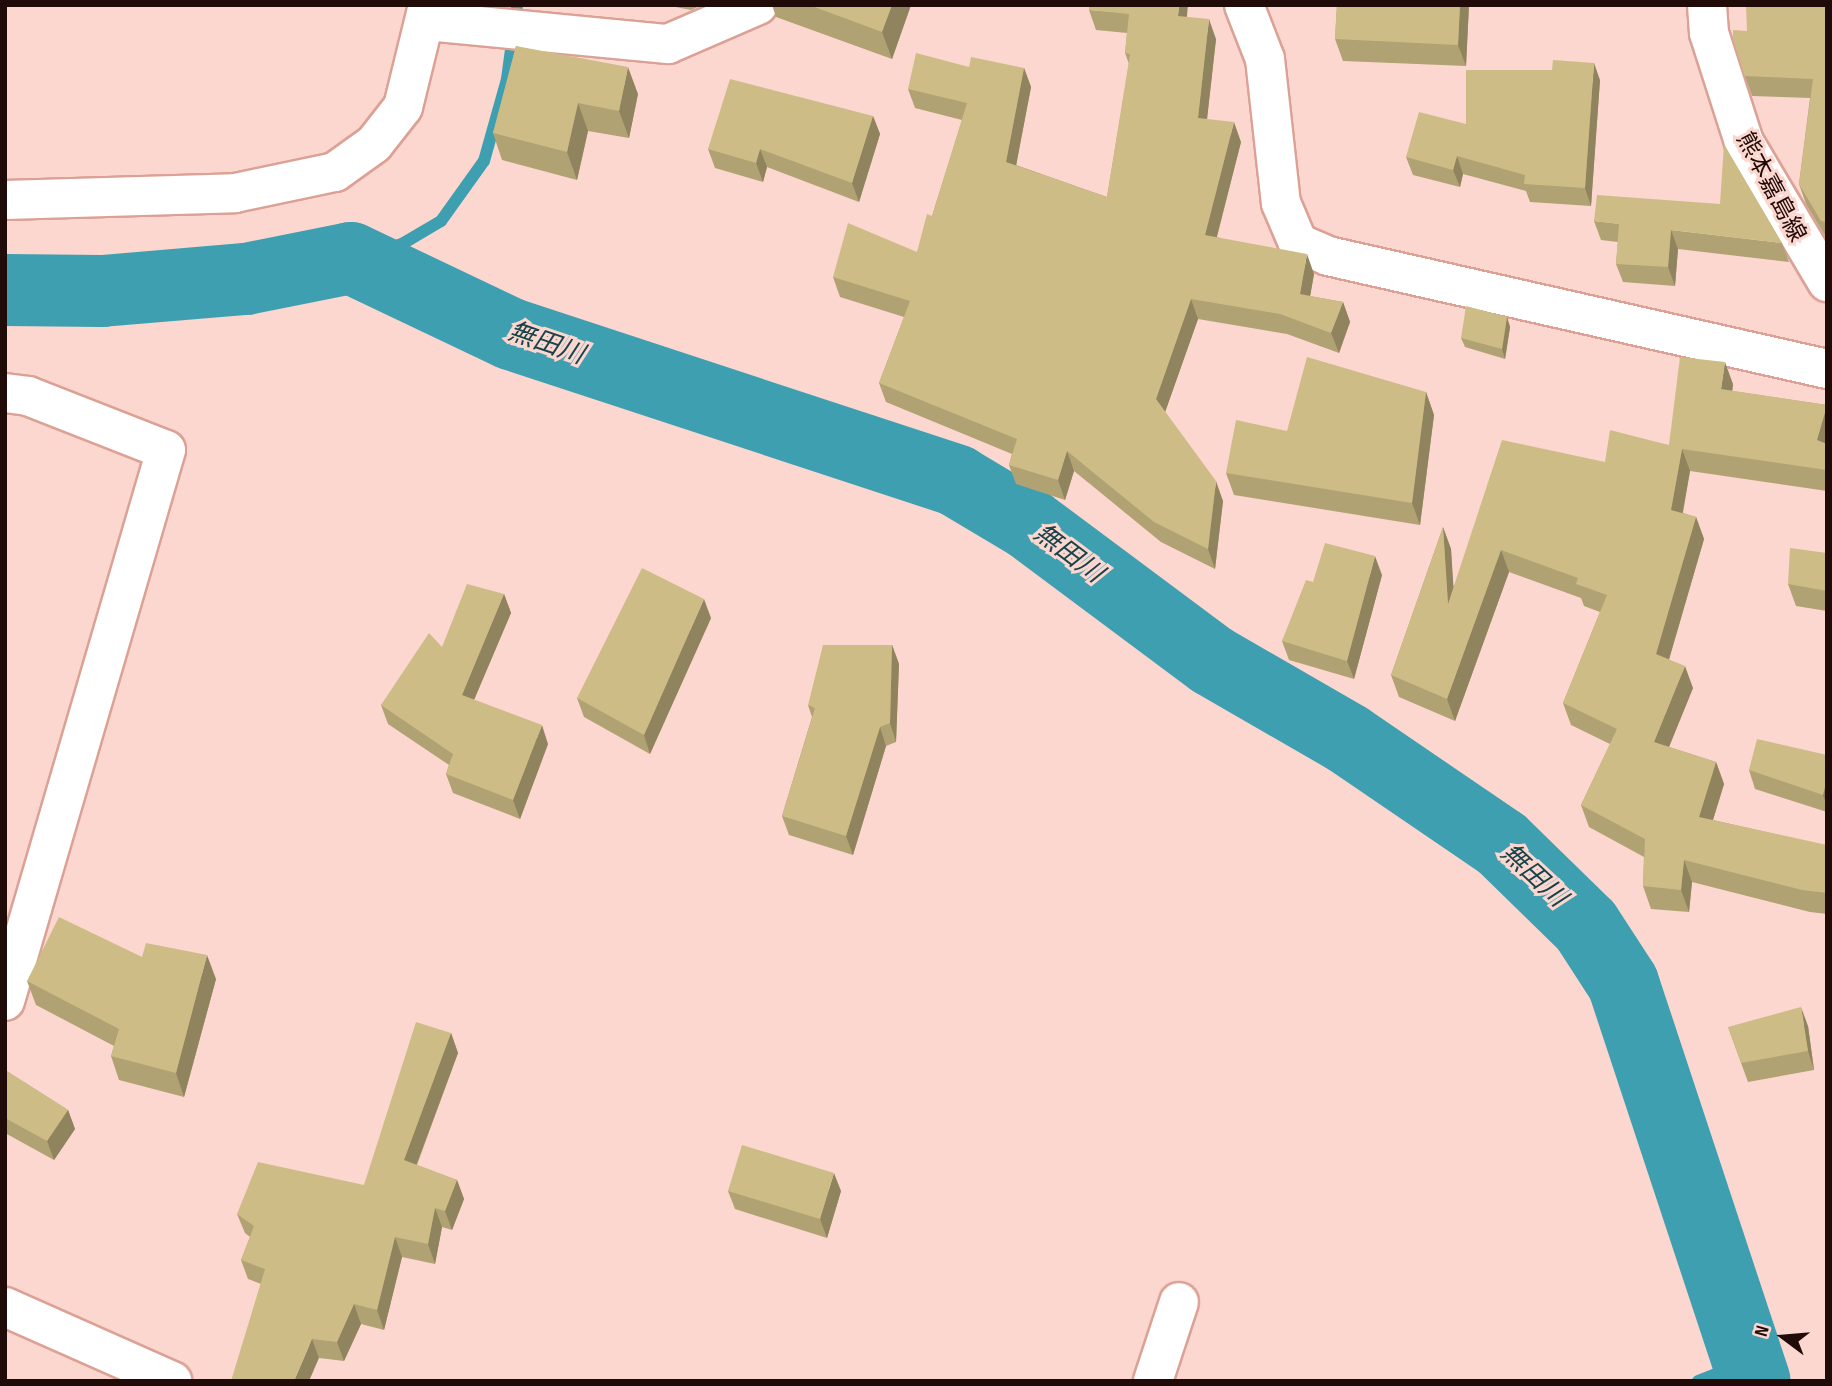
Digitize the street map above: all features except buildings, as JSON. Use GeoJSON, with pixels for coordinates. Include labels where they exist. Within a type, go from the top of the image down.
{"type":"FeatureCollection","features":[{"type":"Feature","properties":{"kind":"street"},"geometry":{"type":"LineString","coordinates":[[5,200],[235,192],[335,172],[374,144],[403,107],[428,13],[668,44],[758,5]]}},
{"type":"Feature","properties":{"kind":"street"},"geometry":{"type":"LineString","coordinates":[[1244,5],[1265,59],[1281,203],[1298,243],[1328,256],[1827,369]]}},
{"type":"Feature","properties":{"kind":"street","name":"熊本嘉島線"},"geometry":{"type":"LineString","coordinates":[[1707,5],[1709,33],[1744,142],[1827,282]]}},
{"type":"Feature","properties":{"kind":"street"},"geometry":{"type":"LineString","coordinates":[[5,393],[28,396],[166,450],[5,1001]]}},
{"type":"Feature","properties":{"kind":"street"},"geometry":{"type":"LineString","coordinates":[[1153,1381],[1179,1303]]}},
{"type":"Feature","properties":{"kind":"street"},"geometry":{"type":"LineString","coordinates":[[5,1307],[173,1381]]}},
{"type":"Feature","properties":{"kind":"waterway"},"geometry":{"type":"LineString","coordinates":[[351,258],[402,244],[441,221],[484,161],[507,79],[517,5]]}},
{"type":"Feature","properties":{"kind":"waterway","name":"無田川"},"geometry":{"type":"LineString","coordinates":[[5,290],[102,291],[246,279],[351,258],[511,334],[957,481],[1029,524],[1213,661],[1348,739],[1502,844],[1586,926],[1623,983],[1755,1381]]}},
{"type":"Feature","properties":{"kind":"waterway"},"geometry":{"type":"LineString","coordinates":[[1698,1381],[1749,1361]]}}]}
